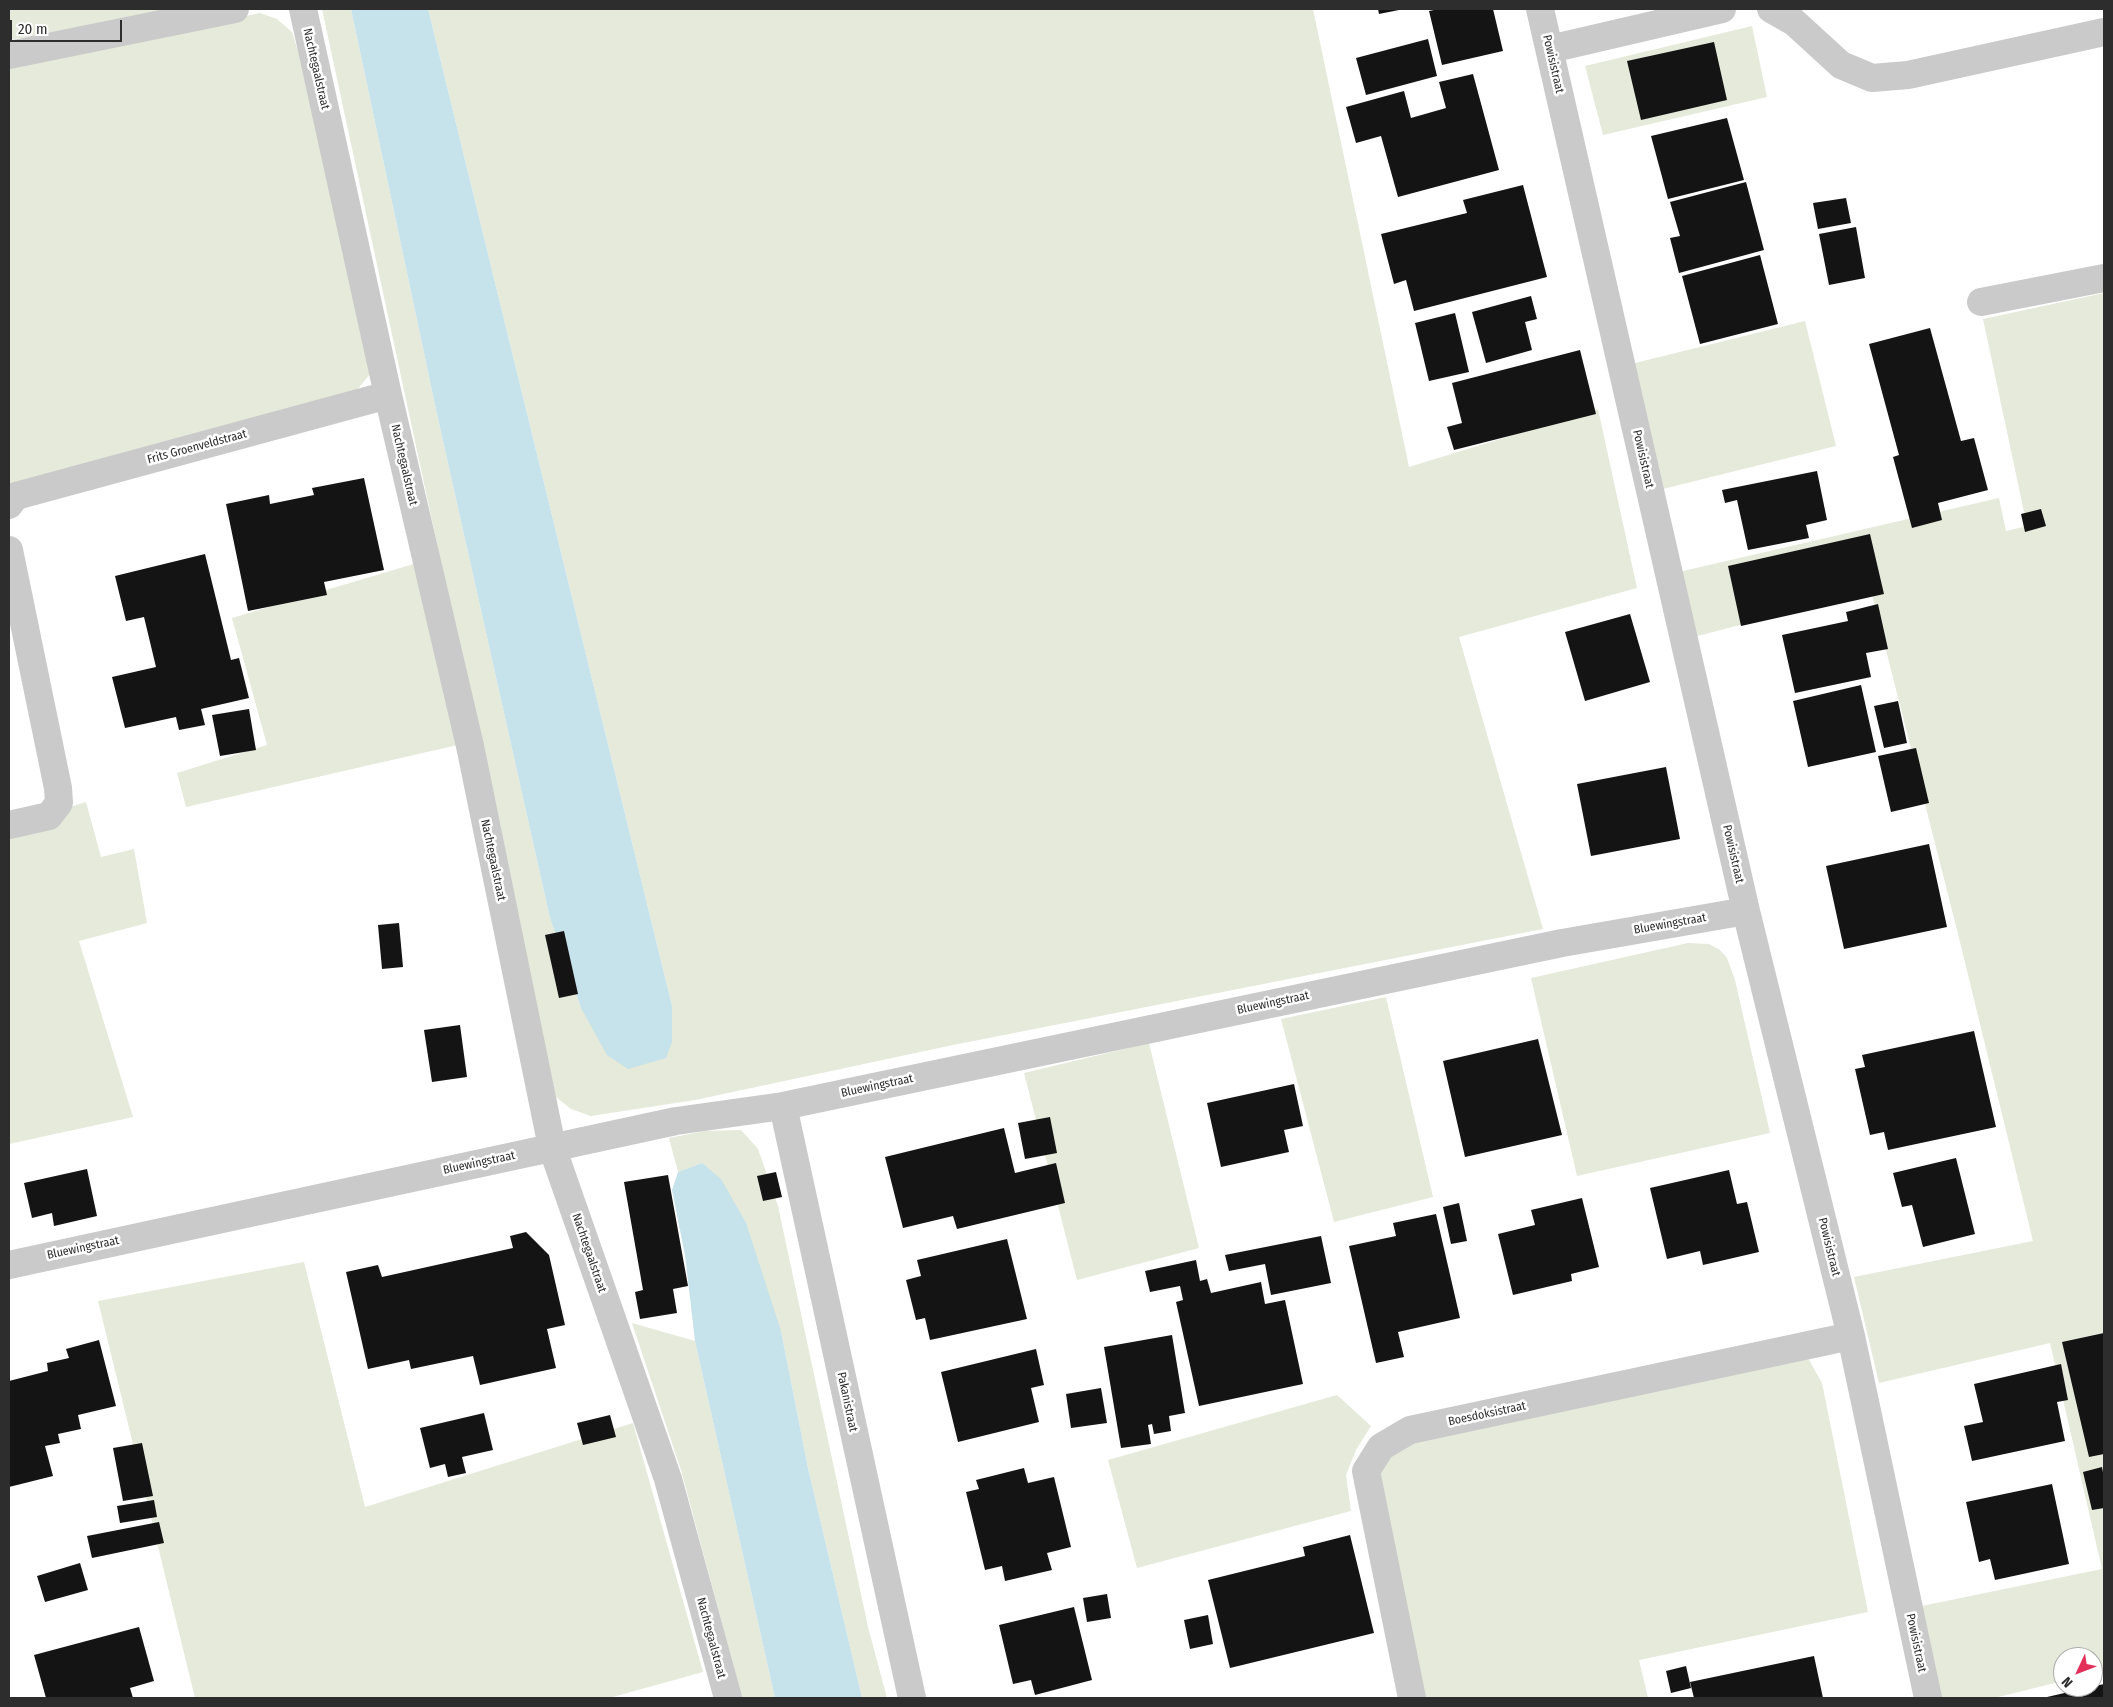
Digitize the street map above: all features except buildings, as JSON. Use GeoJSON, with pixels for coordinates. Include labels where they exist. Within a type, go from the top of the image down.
{"type":"FeatureCollection","features":[{"type":"Feature","properties":{"kind":"street"},"geometry":{"type":"LineString","coordinates":[[9,55],[235,9]]}},
{"type":"Feature","properties":{"kind":"street","name":"Nachtegaalstraat"},"geometry":{"type":"LineString","coordinates":[[303,9],[388,395],[470,746],[552,1147],[668,1479],[728,1698]]}},
{"type":"Feature","properties":{"kind":"street","name":"Powisistraat"},"geometry":{"type":"LineString","coordinates":[[1540,9],[1746,911],[1851,1336],[1928,1698]]}},
{"type":"Feature","properties":{"kind":"street"},"geometry":{"type":"LineString","coordinates":[[1550,49],[1722,9]]}},
{"type":"Feature","properties":{"kind":"street"},"geometry":{"type":"LineString","coordinates":[[1771,9],[1777,10],[1794,22],[1841,64],[1872,78],[1908,75],[2104,32]]}},
{"type":"Feature","properties":{"kind":"street"},"geometry":{"type":"LineString","coordinates":[[1981,302],[2104,278]]}},
{"type":"Feature","properties":{"kind":"street","name":"Frits Groenveldstraat"},"geometry":{"type":"LineString","coordinates":[[9,505],[16,496],[388,395]]}},
{"type":"Feature","properties":{"kind":"street"},"geometry":{"type":"LineString","coordinates":[[9,550],[58,788],[59,803],[50,816],[9,825]]}},
{"type":"Feature","properties":{"kind":"street","name":"Bluewingstraat"},"geometry":{"type":"LineString","coordinates":[[9,1265],[676,1121],[783,1106],[1562,943],[1746,911]]}},
{"type":"Feature","properties":{"kind":"street","name":"Pakanistraat"},"geometry":{"type":"LineString","coordinates":[[783,1106],[912,1698]]}},
{"type":"Feature","properties":{"kind":"street","name":"Boesdoksistraat"},"geometry":{"type":"LineString","coordinates":[[1412,1698],[1366,1471],[1381,1446],[1410,1430],[1851,1336]]}},
{"type":"Feature","properties":{"kind":"green space"},"geometry":{"type":"Polygon","coordinates":[[[9,9],[179,9],[9,40],[9,9]]]}},
{"type":"Feature","properties":{"kind":"green space"},"geometry":{"type":"Polygon","coordinates":[[[322,9],[351,9],[437,414],[550,918],[581,1008],[672,1006],[428,9],[1313,9],[1409,467],[1598,409],[1637,588],[1459,637],[1543,929],[953,1045],[695,1100],[591,1116],[571,1109],[556,1097],[322,9]]]}},
{"type":"Feature","properties":{"kind":"green space"},"geometry":{"type":"Polygon","coordinates":[[[260,13],[277,19],[292,32],[303,67],[370,374],[357,390],[9,492],[9,68],[260,13]]]}},
{"type":"Feature","properties":{"kind":"green space"},"geometry":{"type":"Polygon","coordinates":[[[1752,26],[1767,97],[1603,135],[1585,66],[1752,26]]]}},
{"type":"Feature","properties":{"kind":"green space"},"geometry":{"type":"Polygon","coordinates":[[[2104,293],[2104,1671],[2103,1647],[2053,1647],[2053,1683],[1994,1698],[1934,1698],[1912,1608],[2102,1569],[2050,1343],[1879,1383],[1854,1277],[2033,1241],[1871,591],[1686,639],[1670,574],[1999,498],[2006,531],[2027,526],[1983,319],[2104,293]]]}},
{"type":"Feature","properties":{"kind":"green space"},"geometry":{"type":"Polygon","coordinates":[[[1805,321],[1836,446],[1663,489],[1631,364],[1805,321]]]}},
{"type":"Feature","properties":{"kind":"green space"},"geometry":{"type":"Polygon","coordinates":[[[417,563],[462,744],[186,807],[177,773],[267,745],[232,618],[417,563]]]}},
{"type":"Feature","properties":{"kind":"green space"},"geometry":{"type":"Polygon","coordinates":[[[86,802],[101,857],[134,849],[147,923],[79,941],[133,1117],[9,1144],[9,826],[86,802]]]}},
{"type":"Feature","properties":{"kind":"green space"},"geometry":{"type":"Polygon","coordinates":[[[1688,943],[1709,944],[1720,950],[1727,958],[1735,980],[1770,1133],[1577,1176],[1531,978],[1688,943]]]}},
{"type":"Feature","properties":{"kind":"green space"},"geometry":{"type":"Polygon","coordinates":[[[1386,997],[1433,1197],[1334,1222],[1281,1019],[1386,997]]]}},
{"type":"Feature","properties":{"kind":"green space"},"geometry":{"type":"Polygon","coordinates":[[[1149,1043],[1199,1248],[1077,1280],[1024,1073],[1149,1043]]]}},
{"type":"Feature","properties":{"kind":"green space"},"geometry":{"type":"Polygon","coordinates":[[[741,1130],[758,1149],[778,1206],[868,1627],[887,1698],[862,1698],[808,1468],[781,1331],[702,1163],[678,1172],[669,1138],[705,1131],[741,1130]]]}},
{"type":"Feature","properties":{"kind":"green space"},"geometry":{"type":"Polygon","coordinates":[[[304,1262],[365,1507],[633,1423],[703,1672],[609,1698],[195,1698],[98,1301],[304,1262]]]}},
{"type":"Feature","properties":{"kind":"green space"},"geometry":{"type":"Polygon","coordinates":[[[632,1323],[695,1341],[775,1698],[742,1698],[681,1470],[632,1323]]]}},
{"type":"Feature","properties":{"kind":"green space"},"geometry":{"type":"Polygon","coordinates":[[[1793,1351],[1809,1360],[1822,1383],[1868,1612],[1639,1660],[1648,1698],[1424,1698],[1376,1478],[1389,1455],[1416,1440],[1793,1351]]]}},
{"type":"Feature","properties":{"kind":"green space"},"geometry":{"type":"Polygon","coordinates":[[[1337,1395],[1371,1426],[1356,1450],[1346,1475],[1351,1511],[1137,1568],[1108,1460],[1337,1395]]]}},
{"type":"Feature","properties":{"kind":"water"},"geometry":{"type":"Polygon","coordinates":[[[351,9],[428,9],[672,1006],[672,1042],[666,1058],[628,1069],[607,1055],[581,1008],[550,918],[437,414],[351,9]]]}},
{"type":"Feature","properties":{"kind":"water"},"geometry":{"type":"Polygon","coordinates":[[[702,1163],[721,1179],[746,1223],[781,1331],[808,1468],[862,1698],[775,1698],[695,1341],[685,1255],[672,1190],[678,1172],[702,1163]]]}}]}
